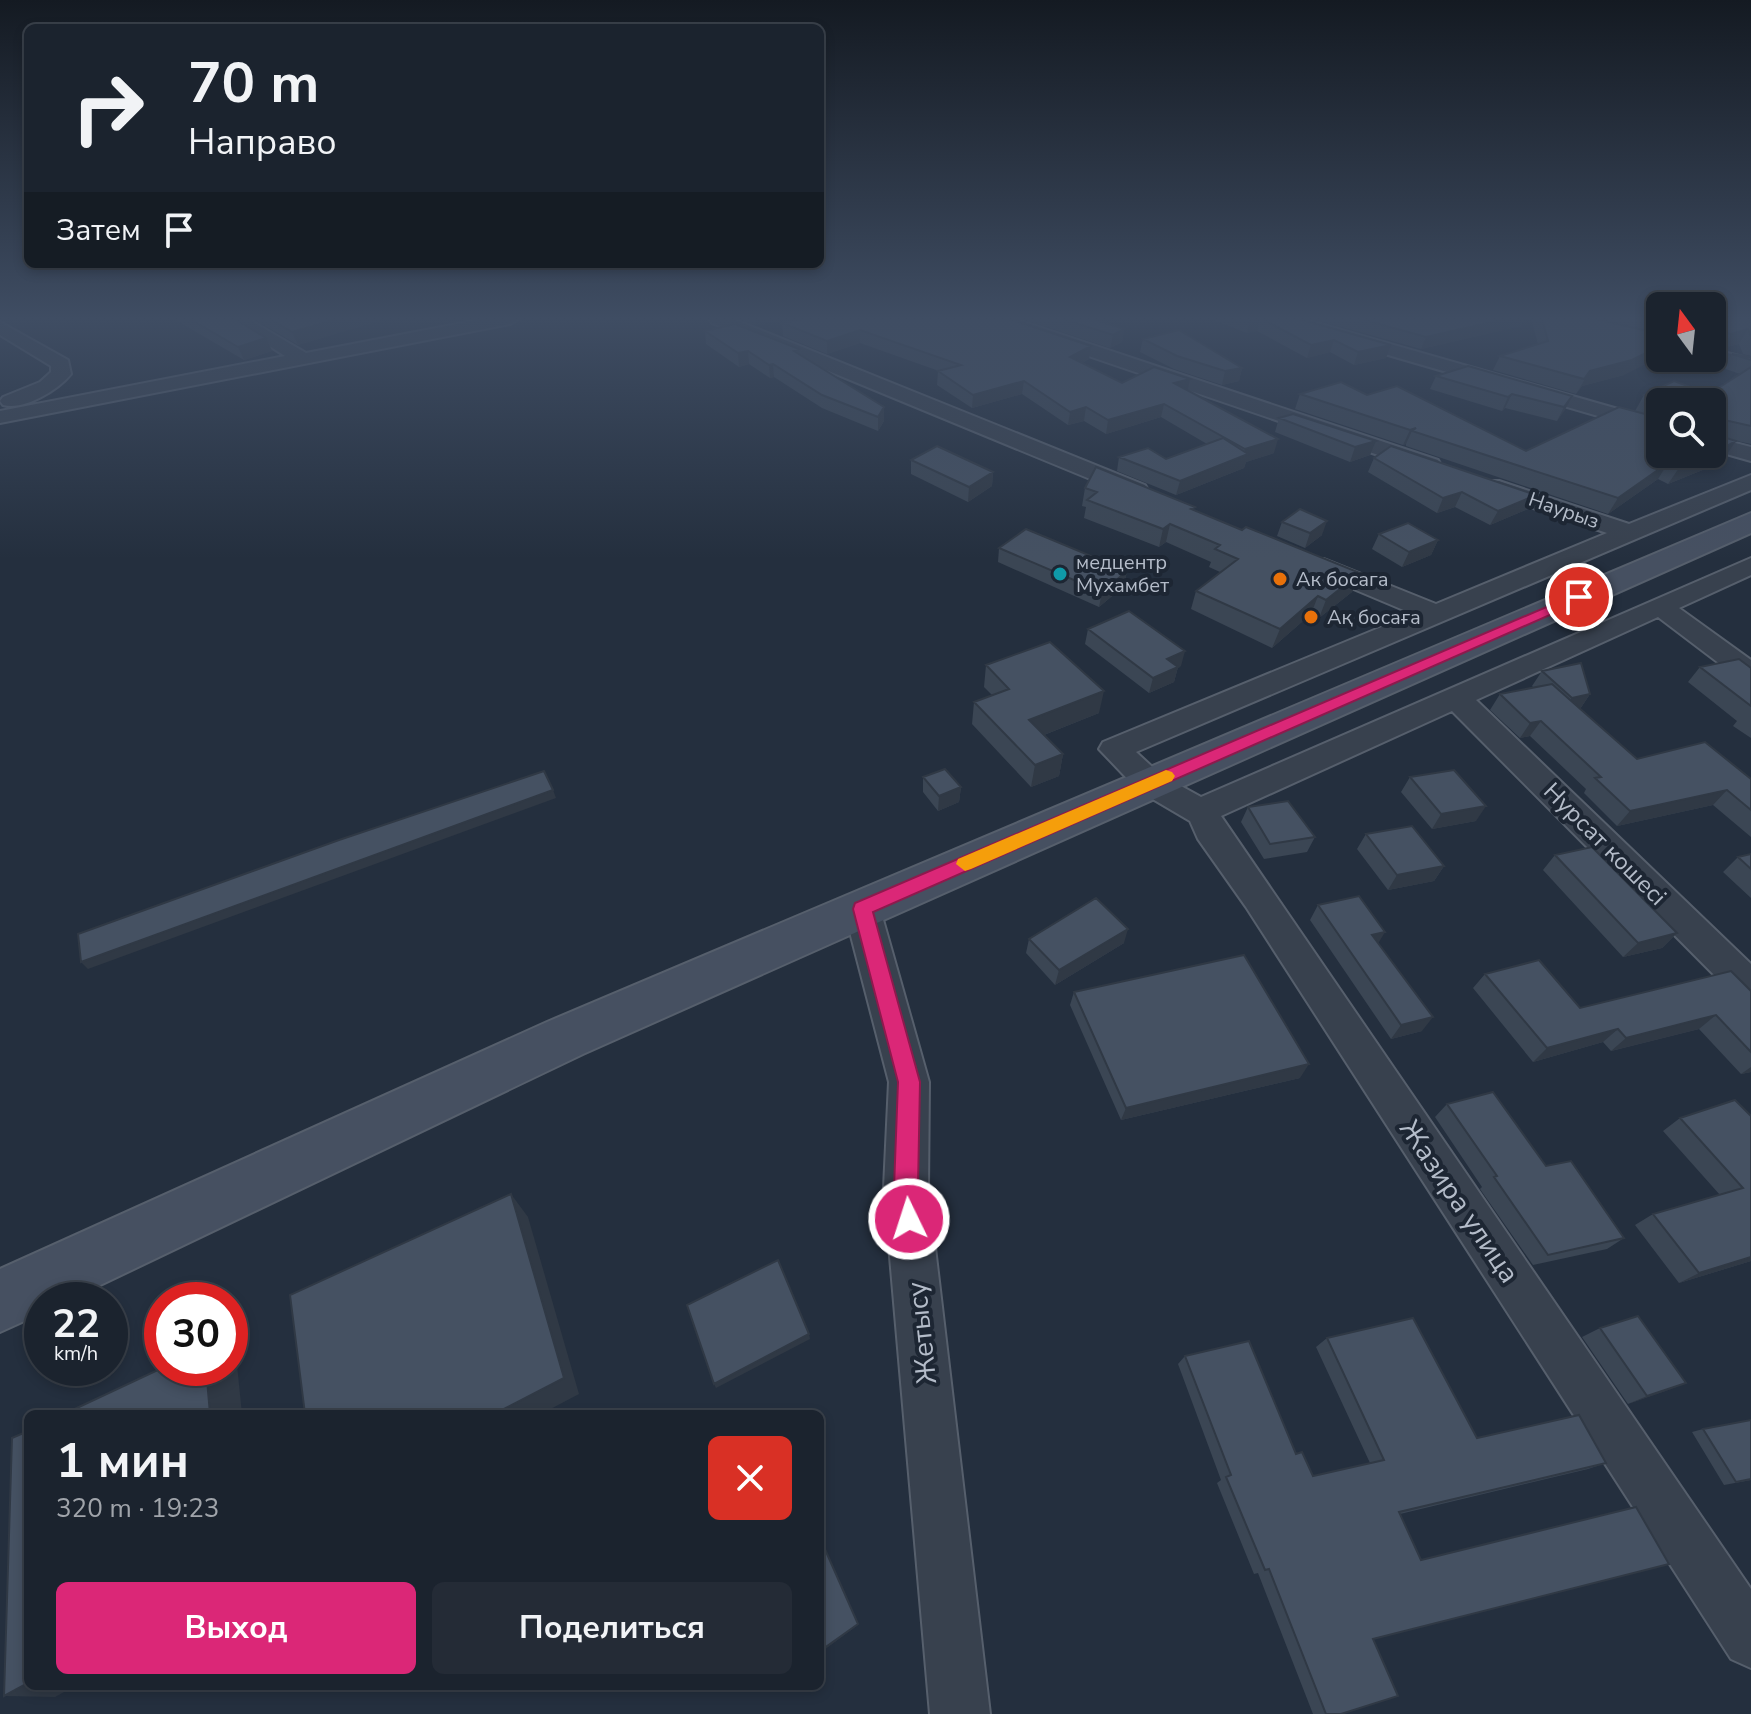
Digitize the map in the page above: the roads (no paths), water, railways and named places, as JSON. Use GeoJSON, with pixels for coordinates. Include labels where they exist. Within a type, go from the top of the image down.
{"type":"FeatureCollection","features":[{"type":"Feature","properties":{"kind":"main road"},"geometry":{"type":"LineString","coordinates":[[0,1301],[552,1044],[1751,522]]}},
{"type":"Feature","properties":{"kind":"street"},"geometry":{"type":"LineString","coordinates":[[0,417],[94,399]]}},
{"type":"Feature","properties":{"kind":"street"},"geometry":{"type":"LineString","coordinates":[[915,399],[1161,500]]}},
{"type":"Feature","properties":{"kind":"street","name":"Наурыз"},"geometry":{"type":"LineString","coordinates":[[1235,399],[1630,533]]}},
{"type":"Feature","properties":{"kind":"street"},"geometry":{"type":"LineString","coordinates":[[1560,399],[1646,424]]}},
{"type":"Feature","properties":{"kind":"street"},"geometry":{"type":"LineString","coordinates":[[1726,447],[1751,454]]}},
{"type":"Feature","properties":{"kind":"street"},"geometry":{"type":"LineString","coordinates":[[1751,482],[1114,749],[1150,783],[1204,814],[1212,806],[1751,566]]}},
{"type":"Feature","properties":{"kind":"street"},"geometry":{"type":"LineString","coordinates":[[1292,554],[1437,614]]}},
{"type":"Feature","properties":{"kind":"street"},"geometry":{"type":"LineString","coordinates":[[1661,607],[1751,674]]}},
{"type":"Feature","properties":{"kind":"street","name":"Нурсат кошесi"},"geometry":{"type":"LineString","coordinates":[[1458,699],[1751,988]]}},
{"type":"Feature","properties":{"kind":"street","name":"Жазира улица"},"geometry":{"type":"LineString","coordinates":[[1204,814],[1210,830],[1258,897],[1751,1639]]}},
{"type":"Feature","properties":{"kind":"street","name":"Жетысу"},"geometry":{"type":"LineString","coordinates":[[862,909],[909,1082],[906,1188],[960,1714]]}},
{"type":"Feature","properties":{"kind":"place","name":"медцентр Мухамбет"},"geometry":{"type":"Point","coordinates":[1060,574]}},
{"type":"Feature","properties":{"kind":"place","name":"Ак босага"},"geometry":{"type":"Point","coordinates":[1280,579]}},
{"type":"Feature","properties":{"kind":"place","name":"Ақ босаға"},"geometry":{"type":"Point","coordinates":[1311,617]}}]}
